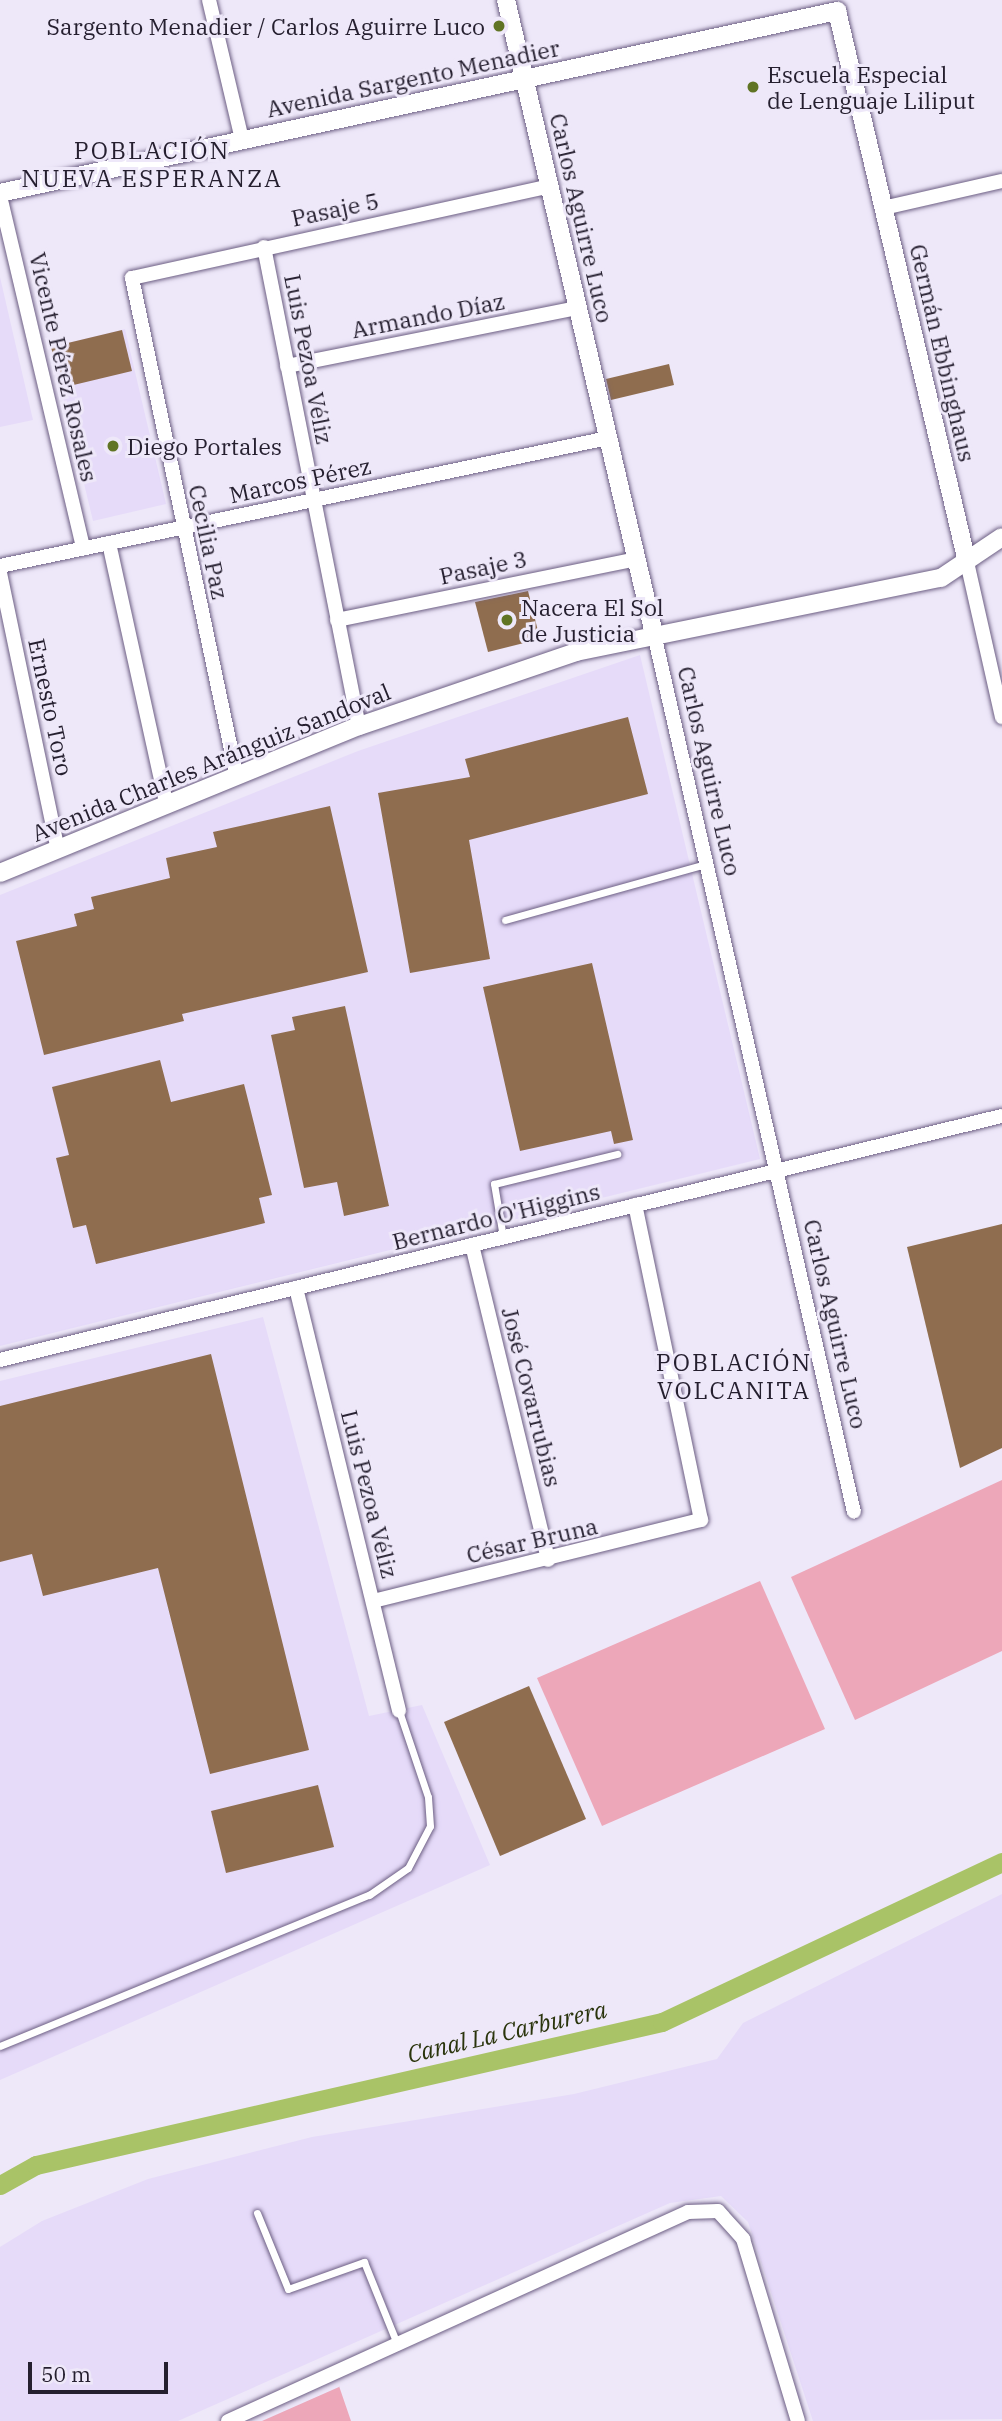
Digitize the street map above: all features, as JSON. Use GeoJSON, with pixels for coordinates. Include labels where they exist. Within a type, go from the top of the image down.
{"type":"FeatureCollection","features":[{"type":"Feature","properties":{"kind":"street"},"geometry":{"type":"LineString","coordinates":[[209,0],[242,140]]}},
{"type":"Feature","properties":{"kind":"street","name":"Carlos Aguirre Luco"},"geometry":{"type":"LineString","coordinates":[[506,0],[637,559],[854,1512]]}},
{"type":"Feature","properties":{"kind":"street","name":"Avenida Sargento Menadier"},"geometry":{"type":"LineString","coordinates":[[0,194],[524,79],[836,6]]}},
{"type":"Feature","properties":{"kind":"street","name":"Germán Ebbinghaus"},"geometry":{"type":"LineString","coordinates":[[836,6],[1002,717]]}},
{"type":"Feature","properties":{"kind":"street"},"geometry":{"type":"LineString","coordinates":[[883,208],[1002,181]]}},
{"type":"Feature","properties":{"kind":"street","name":"Pasaje 5"},"geometry":{"type":"LineString","coordinates":[[132,278],[550,186]]}},
{"type":"Feature","properties":{"kind":"street","name":"Vicente Pérez Rosales"},"geometry":{"type":"LineString","coordinates":[[0,194],[83,548]]}},
{"type":"Feature","properties":{"kind":"street","name":"Luis Pezoa Véliz"},"geometry":{"type":"LineString","coordinates":[[264,247],[359,726]]}},
{"type":"Feature","properties":{"kind":"street","name":"Cecilia Paz"},"geometry":{"type":"LineString","coordinates":[[132,278],[236,773]]}},
{"type":"Feature","properties":{"kind":"street","name":"Armando Díaz"},"geometry":{"type":"LineString","coordinates":[[287,366],[578,308]]}},
{"type":"Feature","properties":{"kind":"street","name":"Marcos Pérez"},"geometry":{"type":"LineString","coordinates":[[0,566],[608,438]]}},
{"type":"Feature","properties":{"kind":"street","name":"Avenida Charles Aránguiz Sandoval"},"geometry":{"type":"LineString","coordinates":[[0,873],[236,773],[359,726],[576,652],[654,634],[941,578],[1002,537]]}},
{"type":"Feature","properties":{"kind":"street"},"geometry":{"type":"LineString","coordinates":[[109,543],[166,803]]}},
{"type":"Feature","properties":{"kind":"street","name":"Pasaje 3"},"geometry":{"type":"LineString","coordinates":[[337,620],[637,559]]}},
{"type":"Feature","properties":{"kind":"street","name":"Ernesto Toro"},"geometry":{"type":"LineString","coordinates":[[0,573],[58,850]]}},
{"type":"Feature","properties":{"kind":"street","name":"Bernardo O'Higgins"},"geometry":{"type":"LineString","coordinates":[[0,1360],[1002,1116]]}},
{"type":"Feature","properties":{"kind":"street","name":"César Bruna"},"geometry":{"type":"LineString","coordinates":[[373,1601],[548,1560],[701,1520],[635,1205]]}},
{"type":"Feature","properties":{"kind":"street","name":"José Covarrubias"},"geometry":{"type":"LineString","coordinates":[[472,1245],[548,1560]]}},
{"type":"Feature","properties":{"kind":"street","name":"Luis Pezoa Véliz"},"geometry":{"type":"LineString","coordinates":[[296,1288],[400,1711]]}},
{"type":"Feature","properties":{"kind":"street"},"geometry":{"type":"LineString","coordinates":[[228,2421],[399,2347],[688,2212],[718,2211],[743,2239],[797,2421]]}},
{"type":"Feature","properties":{"kind":"lane"},"geometry":{"type":"LineString","coordinates":[[505,920],[706,864]]}},
{"type":"Feature","properties":{"kind":"lane"},"geometry":{"type":"LineString","coordinates":[[503,1237],[494,1184],[617,1154]]}},
{"type":"Feature","properties":{"kind":"lane"},"geometry":{"type":"LineString","coordinates":[[0,2046],[369,1895],[408,1868],[430,1826],[428,1797],[400,1711]]}},
{"type":"Feature","properties":{"kind":"lane"},"geometry":{"type":"LineString","coordinates":[[257,2213],[288,2290],[364,2262],[399,2347]]}},
{"type":"Feature","properties":{"kind":"shaded area"},"geometry":{"type":"Polygon","coordinates":[[[0,277],[33,420],[0,427],[0,277]]]}},
{"type":"Feature","properties":{"kind":"shaded area","name":"Diego Portales"},"geometry":{"type":"Polygon","coordinates":[[[125,329],[166,504],[93,521],[51,347],[125,329]]]}},
{"type":"Feature","properties":{"kind":"shaded area"},"geometry":{"type":"Polygon","coordinates":[[[640,655],[760,1159],[0,1346],[0,895],[358,751],[640,655]]]}},
{"type":"Feature","properties":{"kind":"shaded area"},"geometry":{"type":"Polygon","coordinates":[[[263,1317],[369,1716],[422,1705],[490,1865],[0,2080],[0,1381],[263,1317]]]}},
{"type":"Feature","properties":{"kind":"shaded area"},"geometry":{"type":"Polygon","coordinates":[[[1002,1480],[1002,1651],[855,1720],[791,1577],[1002,1480]]]}},
{"type":"Feature","properties":{"kind":"shaded area"},"geometry":{"type":"Polygon","coordinates":[[[760,1581],[825,1729],[602,1826],[537,1678],[760,1581]]]}},
{"type":"Feature","properties":{"kind":"shaded area"},"geometry":{"type":"Polygon","coordinates":[[[1002,1894],[1002,2419],[813,2421],[748,2222],[721,2196],[670,2203],[178,2421],[0,2421],[0,2247],[42,2221],[148,2179],[312,2137],[574,2094],[717,2059],[743,2023],[1002,1894]]]}},
{"type":"Feature","properties":{"kind":"shaded area"},"geometry":{"type":"Polygon","coordinates":[[[339,2387],[351,2421],[262,2421],[339,2387]]]}},
{"type":"Feature","properties":{"kind":"building"},"geometry":{"type":"Polygon","coordinates":[[[122,330],[132,371],[61,388],[51,347],[122,330]]]}},
{"type":"Feature","properties":{"kind":"building"},"geometry":{"type":"Polygon","coordinates":[[[669,364],[674,385],[611,400],[606,379],[669,364]]]}},
{"type":"Feature","properties":{"kind":"building","name":"Nacera El Sol de Justicia"},"geometry":{"type":"Polygon","coordinates":[[[528,591],[540,639],[488,652],[475,602],[528,591]]]}},
{"type":"Feature","properties":{"kind":"building"},"geometry":{"type":"Polygon","coordinates":[[[628,717],[648,794],[469,840],[490,959],[410,973],[378,793],[470,777],[465,759],[628,717]]]}},
{"type":"Feature","properties":{"kind":"building"},"geometry":{"type":"Polygon","coordinates":[[[330,806],[368,972],[182,1014],[184,1021],[44,1055],[16,941],[77,926],[74,914],[94,909],[91,897],[170,878],[166,858],[217,847],[213,832],[330,806]]]}},
{"type":"Feature","properties":{"kind":"building"},"geometry":{"type":"Polygon","coordinates":[[[592,963],[633,1140],[614,1144],[611,1131],[520,1151],[483,987],[592,963]]]}},
{"type":"Feature","properties":{"kind":"building"},"geometry":{"type":"Polygon","coordinates":[[[345,1006],[389,1206],[344,1216],[337,1182],[304,1188],[271,1035],[295,1030],[292,1017],[345,1006]]]}},
{"type":"Feature","properties":{"kind":"building"},"geometry":{"type":"Polygon","coordinates":[[[160,1060],[171,1102],[244,1084],[272,1195],[259,1198],[265,1223],[96,1264],[86,1225],[73,1228],[56,1158],[69,1155],[52,1087],[160,1060]]]}},
{"type":"Feature","properties":{"kind":"building"},"geometry":{"type":"Polygon","coordinates":[[[1002,1224],[1002,1448],[960,1468],[907,1247],[1002,1224]]]}},
{"type":"Feature","properties":{"kind":"building"},"geometry":{"type":"Polygon","coordinates":[[[211,1354],[309,1750],[210,1774],[158,1568],[43,1596],[32,1554],[0,1562],[0,1406],[211,1354]]]}},
{"type":"Feature","properties":{"kind":"building"},"geometry":{"type":"Polygon","coordinates":[[[529,1686],[586,1819],[500,1856],[444,1722],[529,1686]]]}},
{"type":"Feature","properties":{"kind":"building"},"geometry":{"type":"Polygon","coordinates":[[[318,1785],[334,1847],[226,1873],[211,1811],[318,1785]]]}},
{"type":"Feature","properties":{"kind":"waterway","name":"Canal La Carburera"},"geometry":{"type":"LineString","coordinates":[[0,2185],[36,2165],[662,2022],[1002,1862]]}},
{"type":"Feature","properties":{"kind":"place","name":"Sargento Menadier / Carlos Aguirre Luco"},"geometry":{"type":"Point","coordinates":[499,26]}},
{"type":"Feature","properties":{"kind":"place","name":"Escuela Especial de Lenguaje Liliput"},"geometry":{"type":"Point","coordinates":[753,87]}},
{"type":"Feature","properties":{"kind":"place","name":"Diego Portales"},"geometry":{"type":"Point","coordinates":[113,446]}},
{"type":"Feature","properties":{"kind":"place","name":"Nacera El Sol de Justicia"},"geometry":{"type":"Point","coordinates":[507,620]}},
{"type":"Feature","properties":{"kind":"district","name":"POBLACIÓN NUEVA ESPERANZA"},"geometry":{"type":"Point","coordinates":[152,165]}},
{"type":"Feature","properties":{"kind":"district","name":"POBLACIÓN VOLCANITA"},"geometry":{"type":"Point","coordinates":[734,1377]}}]}
